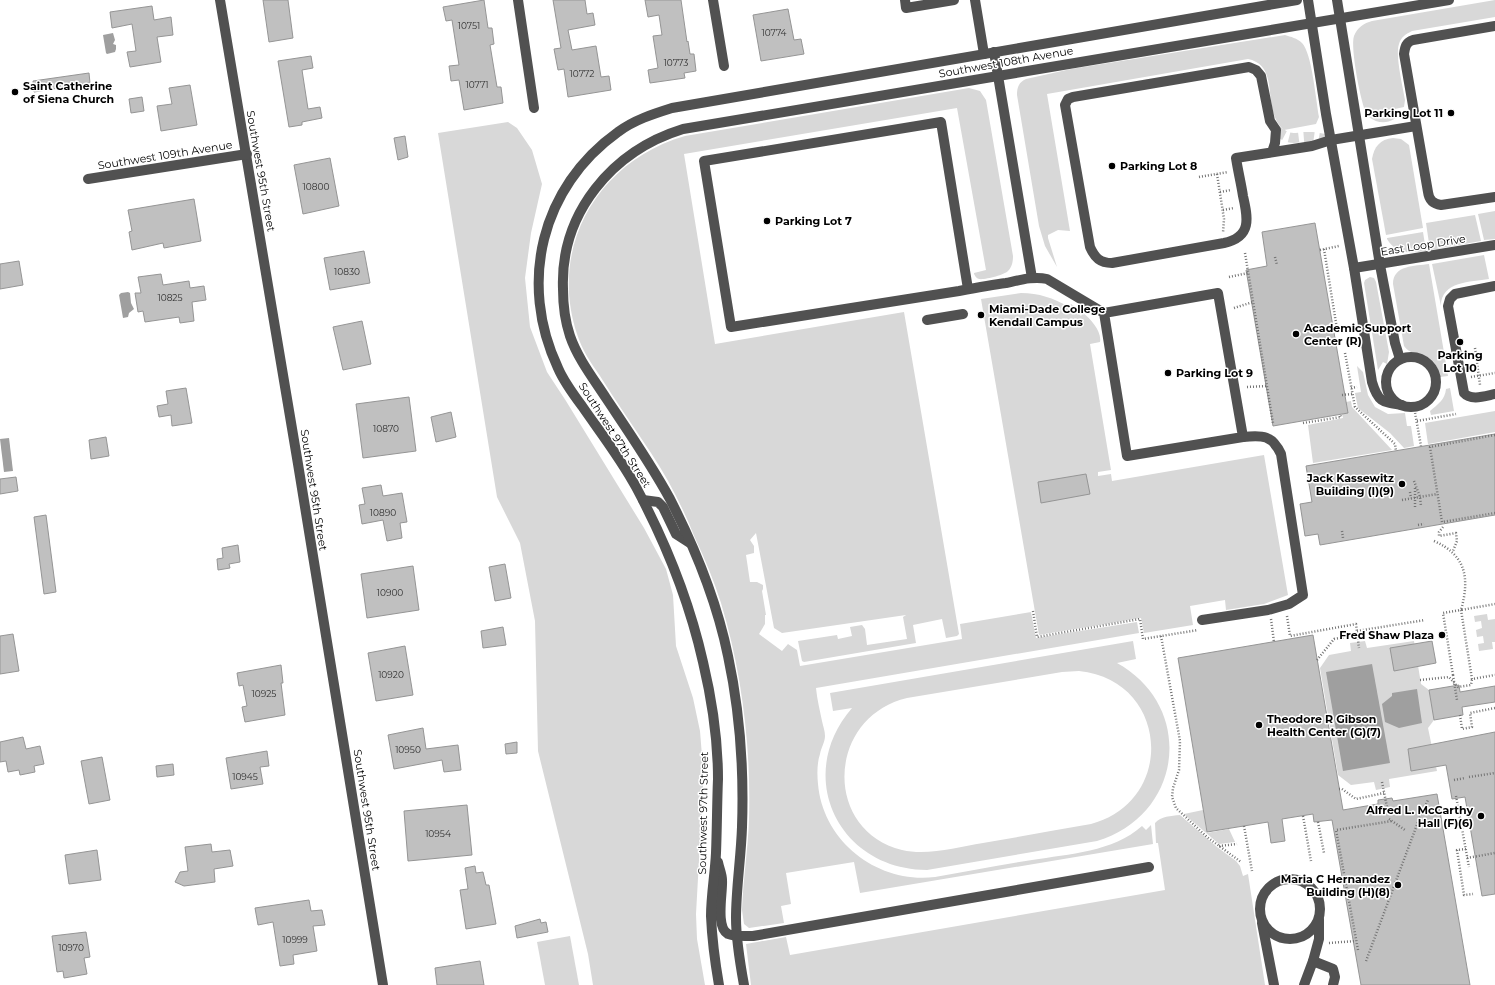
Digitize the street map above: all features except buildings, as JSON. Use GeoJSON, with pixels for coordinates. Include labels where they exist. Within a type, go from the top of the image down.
{"type":"FeatureCollection","features":[{"type":"Feature","properties":{"kind":"street","name":"Southwest 95th Street"},"geometry":{"type":"LineString","coordinates":[[220,0],[247,154],[383,985]]}},
{"type":"Feature","properties":{"kind":"street"},"geometry":{"type":"LineString","coordinates":[[518,0],[534,108]]}},
{"type":"Feature","properties":{"kind":"street"},"geometry":{"type":"LineString","coordinates":[[713,0],[724,66]]}},
{"type":"Feature","properties":{"kind":"street"},"geometry":{"type":"LineString","coordinates":[[904,0],[906,8],[954,0]]}},
{"type":"Feature","properties":{"kind":"street"},"geometry":{"type":"LineString","coordinates":[[975,0],[989,53],[998,76],[1032,278]]}},
{"type":"Feature","properties":{"kind":"street","name":"Southwest 108th Avenue"},"geometry":{"type":"LineString","coordinates":[[567,183],[591,155],[619,131],[645,117],[666,110],[697,103],[1297,0]]}},
{"type":"Feature","properties":{"kind":"street"},"geometry":{"type":"LineString","coordinates":[[1308,0],[1374,389],[1378,398],[1382,401],[1402,405],[1414,407],[1422,405],[1434,394],[1437,378],[1430,364],[1424,359],[1408,356],[1400,359],[1390,369],[1386,382],[1391,396],[1402,405]]}},
{"type":"Feature","properties":{"kind":"street"},"geometry":{"type":"LineString","coordinates":[[1337,0],[1380,264],[1395,343],[1400,359]]}},
{"type":"Feature","properties":{"kind":"street","name":"Southwest 108th Avenue"},"geometry":{"type":"LineString","coordinates":[[589,197],[609,172],[633,152],[655,139],[683,129],[1449,0]]}},
{"type":"Feature","properties":{"kind":"street"},"geometry":{"type":"LineString","coordinates":[[1495,26],[1413,40],[1407,44],[1405,50],[1416,126],[1431,201],[1438,204],[1444,204],[1495,197]]}},
{"type":"Feature","properties":{"kind":"street"},"geometry":{"type":"LineString","coordinates":[[1272,152],[1275,143],[1276,130],[1270,122],[1261,76],[1256,70],[1249,67],[1073,97],[1068,100],[1066,105],[1090,247],[1096,258],[1105,263],[1224,243],[1236,238],[1243,232],[1247,221],[1236,158],[1312,146],[1331,140],[1416,126]]}},
{"type":"Feature","properties":{"kind":"street"},"geometry":{"type":"LineString","coordinates":[[968,289],[941,122],[704,161],[731,327],[968,289],[1040,277],[1047,279],[1104,313],[1218,293],[1243,437]]}},
{"type":"Feature","properties":{"kind":"street","name":"Southwest 109th Avenue"},"geometry":{"type":"LineString","coordinates":[[88,179],[247,154]]}},
{"type":"Feature","properties":{"kind":"street","name":"Southwest 97th Street"},"geometry":{"type":"LineString","coordinates":[[567,183],[552,215],[544,238],[538,284],[540,315],[547,343],[559,371],[625,469],[643,500],[671,558],[693,618],[713,708],[717,761],[716,855],[711,897],[711,918],[719,985]]}},
{"type":"Feature","properties":{"kind":"street","name":"Southwest 97th Street"},"geometry":{"type":"LineString","coordinates":[[589,197],[573,228],[564,261],[563,298],[569,335],[581,360],[645,457],[670,499],[690,543],[716,611],[729,658],[739,724],[742,764],[742,829],[736,906],[737,936],[744,985]]}},
{"type":"Feature","properties":{"kind":"street","name":"East Loop Drive"},"geometry":{"type":"LineString","coordinates":[[1354,268],[1495,245]]}},
{"type":"Feature","properties":{"kind":"street"},"geometry":{"type":"LineString","coordinates":[[1495,286],[1455,294],[1450,299],[1448,306],[1464,393],[1473,398],[1495,394]]}},
{"type":"Feature","properties":{"kind":"street"},"geometry":{"type":"LineString","coordinates":[[1104,313],[1127,456],[1243,437],[1262,436],[1270,439],[1276,445],[1281,454],[1303,594],[1286,605],[1202,620]]}},
{"type":"Feature","properties":{"kind":"street"},"geometry":{"type":"LineString","coordinates":[[927,320],[963,314]]}},
{"type":"Feature","properties":{"kind":"street"},"geometry":{"type":"LineString","coordinates":[[643,500],[658,502],[676,534],[690,543]]}},
{"type":"Feature","properties":{"kind":"street"},"geometry":{"type":"LineString","coordinates":[[716,855],[722,879],[720,910],[723,927],[728,934],[737,936],[753,936],[1149,867]]}},
{"type":"Feature","properties":{"kind":"street"},"geometry":{"type":"LineString","coordinates":[[1304,985],[1319,939],[1320,908],[1318,900],[1310,886],[1303,882],[1288,879],[1273,884],[1263,896],[1260,912],[1264,926],[1274,935],[1281,938],[1295,939],[1301,937],[1312,929],[1319,916]]}},
{"type":"Feature","properties":{"kind":"street"},"geometry":{"type":"LineString","coordinates":[[1262,919],[1274,985]]}},
{"type":"Feature","properties":{"kind":"street"},"geometry":{"type":"LineString","coordinates":[[1313,961],[1333,969],[1335,978],[1333,985]]}},
{"type":"Feature","properties":{"kind":"path"},"geometry":{"type":"LineString","coordinates":[[1199,177],[1230,172]]}},
{"type":"Feature","properties":{"kind":"path"},"geometry":{"type":"LineString","coordinates":[[1217,174],[1224,219],[1223,237]]}},
{"type":"Feature","properties":{"kind":"path"},"geometry":{"type":"LineString","coordinates":[[1220,192],[1234,190]]}},
{"type":"Feature","properties":{"kind":"path"},"geometry":{"type":"LineString","coordinates":[[1223,210],[1236,207]]}},
{"type":"Feature","properties":{"kind":"path"},"geometry":{"type":"LineString","coordinates":[[1320,250],[1339,246]]}},
{"type":"Feature","properties":{"kind":"path"},"geometry":{"type":"LineString","coordinates":[[1324,249],[1336,329],[1331,331]]}},
{"type":"Feature","properties":{"kind":"path"},"geometry":{"type":"LineString","coordinates":[[1245,252],[1273,423]]}},
{"type":"Feature","properties":{"kind":"path"},"geometry":{"type":"LineString","coordinates":[[1276,258],[1277,265]]}},
{"type":"Feature","properties":{"kind":"path"},"geometry":{"type":"LineString","coordinates":[[1229,277],[1248,273]]}},
{"type":"Feature","properties":{"kind":"path"},"geometry":{"type":"LineString","coordinates":[[1234,308],[1253,302]]}},
{"type":"Feature","properties":{"kind":"path"},"geometry":{"type":"LineString","coordinates":[[1475,348],[1480,385]]}},
{"type":"Feature","properties":{"kind":"path"},"geometry":{"type":"LineString","coordinates":[[1345,353],[1355,407],[1395,444],[1396,450]]}},
{"type":"Feature","properties":{"kind":"path"},"geometry":{"type":"LineString","coordinates":[[1467,377],[1495,373]]}},
{"type":"Feature","properties":{"kind":"path"},"geometry":{"type":"LineString","coordinates":[[1247,387],[1267,386]]}},
{"type":"Feature","properties":{"kind":"path"},"geometry":{"type":"LineString","coordinates":[[1351,388],[1357,387]]}},
{"type":"Feature","properties":{"kind":"path"},"geometry":{"type":"LineString","coordinates":[[1342,395],[1352,394]]}},
{"type":"Feature","properties":{"kind":"path"},"geometry":{"type":"LineString","coordinates":[[1414,407],[1421,446]]}},
{"type":"Feature","properties":{"kind":"path"},"geometry":{"type":"LineString","coordinates":[[1303,423],[1340,417],[1340,414]]}},
{"type":"Feature","properties":{"kind":"path"},"geometry":{"type":"LineString","coordinates":[[1417,421],[1456,414]]}},
{"type":"Feature","properties":{"kind":"path"},"geometry":{"type":"LineString","coordinates":[[1495,435],[1430,447],[1442,522],[1495,513]]}},
{"type":"Feature","properties":{"kind":"path"},"geometry":{"type":"LineString","coordinates":[[1414,481],[1420,497],[1421,506]]}},
{"type":"Feature","properties":{"kind":"path"},"geometry":{"type":"LineString","coordinates":[[1413,498],[1415,485]]}},
{"type":"Feature","properties":{"kind":"path"},"geometry":{"type":"LineString","coordinates":[[1410,492],[1415,507]]}},
{"type":"Feature","properties":{"kind":"path"},"geometry":{"type":"LineString","coordinates":[[1402,500],[1437,494]]}},
{"type":"Feature","properties":{"kind":"path"},"geometry":{"type":"LineString","coordinates":[[1418,525],[1424,524]]}},
{"type":"Feature","properties":{"kind":"path"},"geometry":{"type":"LineString","coordinates":[[1443,527],[1438,532],[1439,536],[1456,533],[1457,541],[1452,551]]}},
{"type":"Feature","properties":{"kind":"path"},"geometry":{"type":"LineString","coordinates":[[1342,531],[1343,538]]}},
{"type":"Feature","properties":{"kind":"path"},"geometry":{"type":"LineString","coordinates":[[1420,680],[1449,677],[1458,688],[1471,685],[1472,679],[1461,610],[1465,594],[1465,578],[1460,562],[1452,551],[1434,541]]}},
{"type":"Feature","properties":{"kind":"path"},"geometry":{"type":"LineString","coordinates":[[1457,700],[1443,613],[1495,604]]}},
{"type":"Feature","properties":{"kind":"path"},"geometry":{"type":"LineString","coordinates":[[1286,605],[1290,636],[1356,624],[1359,648]]}},
{"type":"Feature","properties":{"kind":"path"},"geometry":{"type":"LineString","coordinates":[[1270,609],[1274,642]]}},
{"type":"Feature","properties":{"kind":"path"},"geometry":{"type":"LineString","coordinates":[[1033,611],[1037,637],[1140,620],[1143,639],[1202,630],[1202,620]]}},
{"type":"Feature","properties":{"kind":"path"},"geometry":{"type":"LineString","coordinates":[[1317,660],[1334,639],[1425,620]]}},
{"type":"Feature","properties":{"kind":"path"},"geometry":{"type":"LineString","coordinates":[[1161,636],[1180,740],[1179,770],[1172,796],[1176,808],[1218,846],[1241,862]]}},
{"type":"Feature","properties":{"kind":"path"},"geometry":{"type":"LineString","coordinates":[[1472,679],[1495,675]]}},
{"type":"Feature","properties":{"kind":"path"},"geometry":{"type":"LineString","coordinates":[[1460,715],[1462,729],[1472,727],[1470,713],[1495,708]]}},
{"type":"Feature","properties":{"kind":"path"},"geometry":{"type":"LineString","coordinates":[[1469,778],[1495,773]]}},
{"type":"Feature","properties":{"kind":"path"},"geometry":{"type":"LineString","coordinates":[[1454,780],[1465,778]]}},
{"type":"Feature","properties":{"kind":"path"},"geometry":{"type":"LineString","coordinates":[[1382,782],[1387,807]]}},
{"type":"Feature","properties":{"kind":"path"},"geometry":{"type":"LineString","coordinates":[[1339,789],[1342,789],[1356,799],[1384,793]]}},
{"type":"Feature","properties":{"kind":"path"},"geometry":{"type":"LineString","coordinates":[[1456,796],[1469,867]]}},
{"type":"Feature","properties":{"kind":"path"},"geometry":{"type":"LineString","coordinates":[[1366,961],[1421,814],[1428,800]]}},
{"type":"Feature","properties":{"kind":"path"},"geometry":{"type":"LineString","coordinates":[[1303,816],[1311,861]]}},
{"type":"Feature","properties":{"kind":"path"},"geometry":{"type":"LineString","coordinates":[[1358,950],[1336,830],[1390,820],[1405,830]]}},
{"type":"Feature","properties":{"kind":"path"},"geometry":{"type":"LineString","coordinates":[[1318,822],[1324,853]]}},
{"type":"Feature","properties":{"kind":"path"},"geometry":{"type":"LineString","coordinates":[[1244,826],[1252,871]]}},
{"type":"Feature","properties":{"kind":"path"},"geometry":{"type":"LineString","coordinates":[[1218,846],[1237,844]]}},
{"type":"Feature","properties":{"kind":"path"},"geometry":{"type":"LineString","coordinates":[[1466,849],[1457,850],[1464,895],[1473,894]]}},
{"type":"Feature","properties":{"kind":"path"},"geometry":{"type":"LineString","coordinates":[[1467,858],[1495,853]]}},
{"type":"Feature","properties":{"kind":"path"},"geometry":{"type":"LineString","coordinates":[[1329,943],[1356,941]]}},
{"type":"Feature","properties":{"kind":"shaded area"},"geometry":{"type":"Polygon","coordinates":[[[1495,0],[1495,17],[1412,31],[1404,36],[1399,44],[1398,56],[1405,100],[1404,107],[1367,115],[1359,89],[1353,42],[1354,36],[1361,26],[1372,21],[1495,0]]]}},
{"type":"Feature","properties":{"kind":"shaded area"},"geometry":{"type":"Polygon","coordinates":[[[113,33],[115,40],[113,44],[116,45],[116,49],[115,52],[107,54],[103,35],[113,33]]]}},
{"type":"Feature","properties":{"kind":"shaded area"},"geometry":{"type":"Polygon","coordinates":[[[1285,35],[1296,39],[1302,43],[1305,48],[1311,67],[1319,117],[1316,124],[1284,130],[1277,121],[1273,111],[1268,79],[1265,70],[1258,63],[1248,59],[1047,94],[1070,231],[1058,230],[1048,235],[1057,267],[1045,246],[1039,226],[1017,95],[1020,83],[1026,79],[1071,69],[1285,35]]]}},
{"type":"Feature","properties":{"kind":"shaded area"},"geometry":{"type":"Polygon","coordinates":[[[969,88],[980,91],[986,100],[1013,256],[1012,264],[1008,271],[990,278],[979,279],[974,274],[986,270],[957,108],[684,154],[715,344],[904,312],[959,634],[957,636],[946,638],[942,619],[913,625],[916,643],[804,662],[802,661],[798,641],[837,635],[838,639],[852,636],[850,627],[862,625],[865,629],[867,645],[907,639],[903,617],[906,615],[782,633],[774,628],[756,533],[750,540],[754,546],[754,553],[746,555],[750,582],[757,582],[763,585],[762,591],[766,615],[765,624],[759,634],[782,651],[788,644],[797,650],[800,666],[962,639],[960,624],[1031,612],[1036,638],[1137,622],[1139,633],[816,688],[825,736],[818,761],[818,784],[822,805],[830,824],[842,841],[857,855],[874,866],[893,874],[914,877],[935,877],[1075,853],[1104,847],[1130,835],[1142,826],[1146,830],[1151,825],[1153,844],[860,893],[854,862],[786,873],[791,904],[781,906],[784,923],[749,928],[744,924],[742,910],[749,819],[747,737],[735,656],[721,603],[686,516],[658,463],[590,361],[579,340],[570,302],[569,270],[575,240],[588,212],[605,187],[627,165],[654,148],[685,136],[969,88]]]}},
{"type":"Feature","properties":{"kind":"shaded area"},"geometry":{"type":"Polygon","coordinates":[[[1402,111],[1391,121],[1387,122],[1378,122],[1369,117],[1402,111]]]}},
{"type":"Feature","properties":{"kind":"shaded area"},"geometry":{"type":"Polygon","coordinates":[[[508,122],[517,128],[532,150],[542,184],[531,233],[525,278],[530,327],[547,372],[644,528],[666,569],[673,595],[676,646],[693,698],[700,731],[703,788],[696,914],[697,939],[705,985],[593,985],[588,954],[538,751],[535,621],[520,543],[497,497],[438,133],[508,122]]]}},
{"type":"Feature","properties":{"kind":"shaded area"},"geometry":{"type":"Polygon","coordinates":[[[1393,138],[1401,139],[1409,145],[1423,228],[1386,235],[1372,159],[1378,144],[1393,138]]]}},
{"type":"Feature","properties":{"kind":"shaded area"},"geometry":{"type":"Polygon","coordinates":[[[1495,211],[1495,239],[1484,240],[1478,214],[1495,211]]]}},
{"type":"Feature","properties":{"kind":"shaded area"},"geometry":{"type":"Polygon","coordinates":[[[1475,215],[1481,241],[1430,250],[1426,223],[1475,215]]]}},
{"type":"Feature","properties":{"kind":"shaded area"},"geometry":{"type":"Polygon","coordinates":[[[1423,232],[1426,251],[1404,252],[1395,248],[1387,239],[1387,238],[1423,232]]]}},
{"type":"Feature","properties":{"kind":"shaded area"},"geometry":{"type":"Polygon","coordinates":[[[1484,255],[1489,279],[1466,282],[1451,287],[1442,298],[1441,306],[1432,264],[1484,255]]]}},
{"type":"Feature","properties":{"kind":"shaded area"},"geometry":{"type":"Polygon","coordinates":[[[1429,264],[1448,376],[1440,377],[1437,368],[1429,358],[1413,353],[1404,346],[1393,284],[1394,278],[1401,270],[1411,266],[1429,264]]]}},
{"type":"Feature","properties":{"kind":"shaded area"},"geometry":{"type":"Polygon","coordinates":[[[1370,277],[1374,278],[1376,282],[1389,352],[1387,364],[1383,362],[1378,370],[1364,283],[1365,280],[1370,277]]]}},
{"type":"Feature","properties":{"kind":"shaded area"},"geometry":{"type":"Polygon","coordinates":[[[121,293],[130,293],[131,303],[134,309],[129,313],[128,317],[123,318],[119,295],[121,293]]]}},
{"type":"Feature","properties":{"kind":"shaded area"},"geometry":{"type":"Polygon","coordinates":[[[1021,293],[1046,297],[1069,307],[1071,304],[1081,311],[1079,314],[1081,316],[1083,313],[1098,330],[1100,342],[1090,344],[1111,470],[1098,472],[1098,476],[1111,474],[1112,481],[1264,455],[1288,595],[1264,604],[1226,610],[1225,600],[1190,606],[1193,625],[1144,633],[1141,618],[1039,635],[981,299],[1021,293]]]}},
{"type":"Feature","properties":{"kind":"shaded area"},"geometry":{"type":"Polygon","coordinates":[[[1357,366],[1363,372],[1368,395],[1375,407],[1388,414],[1405,413],[1407,426],[1411,426],[1414,446],[1404,448],[1390,433],[1358,408],[1355,393],[1361,392],[1357,366]]]}},
{"type":"Feature","properties":{"kind":"shaded area"},"geometry":{"type":"Polygon","coordinates":[[[1450,388],[1454,411],[1431,415],[1430,411],[1443,399],[1446,389],[1450,388]]]}},
{"type":"Feature","properties":{"kind":"shaded area"},"geometry":{"type":"Polygon","coordinates":[[[1351,401],[1352,407],[1392,450],[1313,463],[1308,425],[1343,418],[1342,414],[1348,413],[1346,402],[1351,401]]]}},
{"type":"Feature","properties":{"kind":"shaded area"},"geometry":{"type":"Polygon","coordinates":[[[1495,411],[1495,432],[1428,444],[1425,423],[1495,411]]]}},
{"type":"Feature","properties":{"kind":"shaded area"},"geometry":{"type":"Polygon","coordinates":[[[9,438],[13,471],[4,472],[0,439],[9,438]]]}},
{"type":"Feature","properties":{"kind":"shaded area"},"geometry":{"type":"Polygon","coordinates":[[[1487,614],[1488,620],[1495,619],[1495,642],[1492,642],[1493,649],[1479,651],[1478,644],[1484,643],[1483,636],[1477,637],[1476,630],[1482,628],[1481,621],[1475,622],[1474,616],[1487,614]]]}},
{"type":"Feature","properties":{"kind":"shaded area"},"geometry":{"type":"Polygon","coordinates":[[[1133,641],[1136,659],[1117,663],[1142,682],[1159,706],[1168,732],[1169,759],[1162,785],[1148,808],[1126,828],[1097,841],[927,870],[896,866],[870,854],[849,837],[834,814],[827,789],[826,762],[835,734],[852,708],[833,711],[830,693],[1133,641]],[[1079,671],[1062,672],[907,698],[881,709],[861,727],[849,749],[844,774],[847,798],[858,820],[876,839],[902,850],[922,852],[953,849],[1091,824],[1119,811],[1138,792],[1149,768],[1151,742],[1145,717],[1131,695],[1109,679],[1079,671]]]}},
{"type":"Feature","properties":{"kind":"shaded area"},"geometry":{"type":"Polygon","coordinates":[[[1365,641],[1367,648],[1414,641],[1421,684],[1429,690],[1434,720],[1428,728],[1437,771],[1389,779],[1390,787],[1376,790],[1374,782],[1351,785],[1338,775],[1320,668],[1329,655],[1351,651],[1350,643],[1365,641]]]}},
{"type":"Feature","properties":{"kind":"shaded area"},"geometry":{"type":"Polygon","coordinates":[[[1372,664],[1390,763],[1343,771],[1326,672],[1372,664]]]}},
{"type":"Feature","properties":{"kind":"shaded area"},"geometry":{"type":"Polygon","coordinates":[[[1417,689],[1422,723],[1399,728],[1385,722],[1382,704],[1392,696],[1392,693],[1417,689]]]}},
{"type":"Feature","properties":{"kind":"shaded area"},"geometry":{"type":"Polygon","coordinates":[[[1203,810],[1207,833],[1229,829],[1235,842],[1219,844],[1184,814],[1203,810]]]}},
{"type":"Feature","properties":{"kind":"shaded area"},"geometry":{"type":"Polygon","coordinates":[[[1180,815],[1217,847],[1236,861],[1240,866],[1243,876],[1248,874],[1265,985],[751,985],[746,944],[786,937],[790,955],[1165,890],[1158,843],[1156,843],[1155,823],[1163,818],[1180,815]]]}},
{"type":"Feature","properties":{"kind":"shaded area"},"geometry":{"type":"Polygon","coordinates":[[[570,936],[579,985],[545,985],[537,942],[570,936]]]}},
{"type":"Feature","properties":{"kind":"tunnel"},"geometry":{"type":"LineString","coordinates":[[1276,130],[1290,138],[1312,137],[1331,140]]}},
{"type":"Feature","properties":{"kind":"place","name":"Saint Catherine of Siena Church"},"geometry":{"type":"Point","coordinates":[15,92]}},
{"type":"Feature","properties":{"kind":"place","name":"Parking Lot 11"},"geometry":{"type":"Point","coordinates":[1451,113]}},
{"type":"Feature","properties":{"kind":"place","name":"Parking Lot 8"},"geometry":{"type":"Point","coordinates":[1112,166]}},
{"type":"Feature","properties":{"kind":"place","name":"Parking Lot 7"},"geometry":{"type":"Point","coordinates":[767,221]}},
{"type":"Feature","properties":{"kind":"place","name":"Miami-Dade College Kendall Campus"},"geometry":{"type":"Point","coordinates":[981,315]}},
{"type":"Feature","properties":{"kind":"place","name":"Academic Support Center (R)"},"geometry":{"type":"Point","coordinates":[1296,334]}},
{"type":"Feature","properties":{"kind":"place","name":"Parking Lot 10"},"geometry":{"type":"Point","coordinates":[1460,342]}},
{"type":"Feature","properties":{"kind":"place","name":"Parking Lot 9"},"geometry":{"type":"Point","coordinates":[1168,373]}},
{"type":"Feature","properties":{"kind":"place","name":"Jack Kassewitz Building (I)(9)"},"geometry":{"type":"Point","coordinates":[1402,484]}},
{"type":"Feature","properties":{"kind":"place","name":"Fred Shaw Plaza"},"geometry":{"type":"Point","coordinates":[1442,635]}},
{"type":"Feature","properties":{"kind":"place","name":"Theodore R Gibson Health Center (G)(7)"},"geometry":{"type":"Point","coordinates":[1259,725]}},
{"type":"Feature","properties":{"kind":"place","name":"Alfred L. McCarthy Hall (F)(6)"},"geometry":{"type":"Point","coordinates":[1481,816]}},
{"type":"Feature","properties":{"kind":"place","name":"Maria C Hernandez Building (H)(8)"},"geometry":{"type":"Point","coordinates":[1398,885]}}]}
